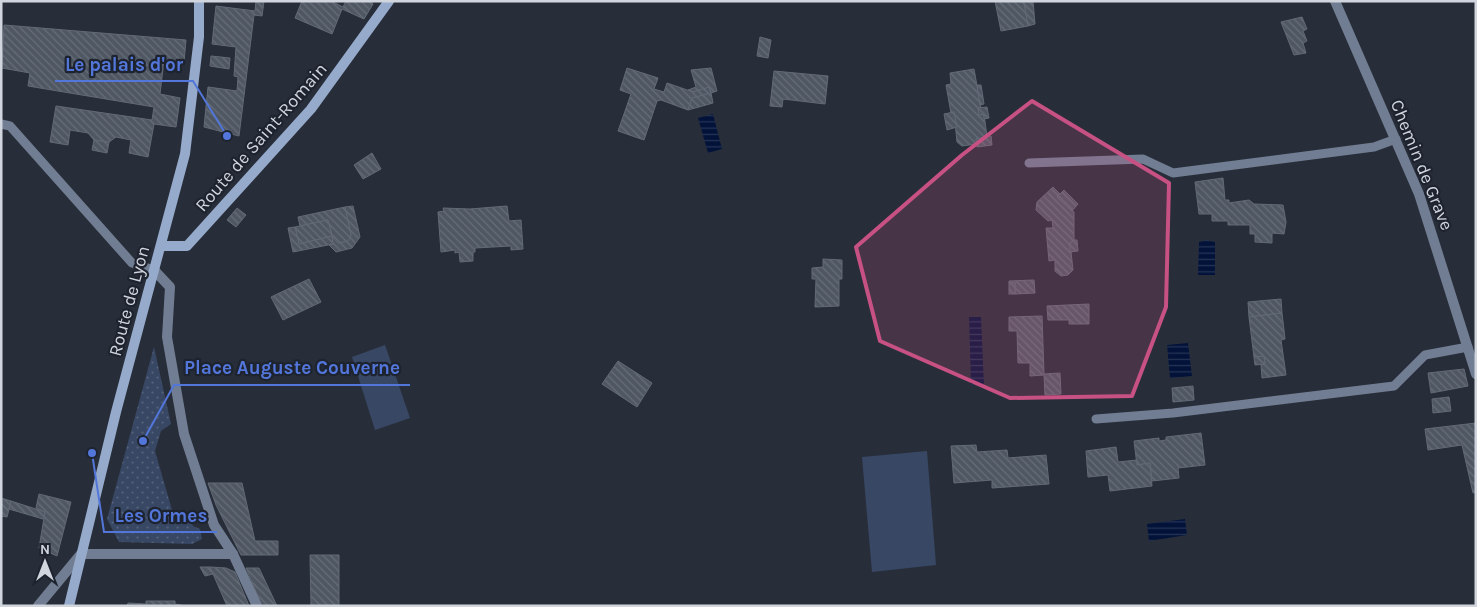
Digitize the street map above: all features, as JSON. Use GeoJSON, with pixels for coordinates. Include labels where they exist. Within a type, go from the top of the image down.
{"type":"FeatureCollection","features":[{"type":"Feature","properties":{"kind":"main road","name":"Route de Lyon"},"geometry":{"type":"LineString","coordinates":[[69,606],[184,154],[199,38],[200,1]]}},
{"type":"Feature","properties":{"kind":"main road","name":"Route de Saint-Romain"},"geometry":{"type":"LineString","coordinates":[[161,246],[187,246],[311,109],[389,1]]}},
{"type":"Feature","properties":{"kind":"street","name":"Chemin de Grave"},"geometry":{"type":"LineString","coordinates":[[1335,1],[1420,194],[1476,374]]}},
{"type":"Feature","properties":{"kind":"street"},"geometry":{"type":"LineString","coordinates":[[154,270],[170,287],[167,337],[184,434],[214,525],[233,554],[257,606]]}},
{"type":"Feature","properties":{"kind":"street"},"geometry":{"type":"LineString","coordinates":[[38,606],[81,554],[233,554]]}},
{"type":"Feature","properties":{"kind":"lane"},"geometry":{"type":"LineString","coordinates":[[1,124],[10,126],[132,263],[154,270]]}},
{"type":"Feature","properties":{"kind":"lane"},"geometry":{"type":"LineString","coordinates":[[1029,163],[1143,159],[1173,173],[1374,147],[1396,139]]}},
{"type":"Feature","properties":{"kind":"lane"},"geometry":{"type":"LineString","coordinates":[[1096,418],[1174,414],[1394,386],[1424,355],[1468,347]]}},
{"type":"Feature","properties":{"kind":"highlighted area"},"geometry":{"type":"Polygon","coordinates":[[[1032,101],[1169,183],[1166,307],[1132,396],[1010,398],[880,341],[856,247],[962,155],[1032,101]]]}},
{"type":"Feature","properties":{"kind":"shaded area"},"geometry":{"type":"Polygon","coordinates":[[[713,114],[722,149],[708,153],[698,118],[713,114]]]}},
{"type":"Feature","properties":{"kind":"shaded area"},"geometry":{"type":"Polygon","coordinates":[[[1206,240],[1215,242],[1215,275],[1198,275],[1199,242],[1206,240]]]}},
{"type":"Feature","properties":{"kind":"shaded area"},"geometry":{"type":"Polygon","coordinates":[[[969,317],[981,317],[984,385],[971,385],[969,317]]]}},
{"type":"Feature","properties":{"kind":"shaded area"},"geometry":{"type":"Polygon","coordinates":[[[1188,343],[1192,376],[1170,378],[1167,345],[1188,343]]]}},
{"type":"Feature","properties":{"kind":"shaded area"},"geometry":{"type":"Polygon","coordinates":[[[385,345],[410,418],[375,430],[352,357],[385,345]]]}},
{"type":"Feature","properties":{"kind":"shaded area"},"geometry":{"type":"Polygon","coordinates":[[[154,347],[171,424],[161,431],[155,451],[172,510],[189,516],[193,526],[200,529],[202,539],[192,544],[119,542],[107,519],[154,347]]]}},
{"type":"Feature","properties":{"kind":"shaded area"},"geometry":{"type":"Polygon","coordinates":[[[927,451],[936,565],[872,572],[862,457],[927,451]]]}},
{"type":"Feature","properties":{"kind":"shaded area"},"geometry":{"type":"Polygon","coordinates":[[[1185,519],[1187,535],[1149,541],[1147,524],[1185,519]]]}},
{"type":"Feature","properties":{"kind":"building"},"geometry":{"type":"Polygon","coordinates":[[[256,1],[264,1],[262,16],[254,15],[239,136],[204,127],[208,87],[237,91],[238,77],[234,76],[236,47],[212,44],[216,6],[255,11],[256,1]]]}},
{"type":"Feature","properties":{"kind":"building"},"geometry":{"type":"Polygon","coordinates":[[[302,1],[331,1],[343,7],[346,1],[371,1],[373,4],[364,19],[342,9],[332,34],[295,18],[302,1]]]}},
{"type":"Feature","properties":{"kind":"building"},"geometry":{"type":"Polygon","coordinates":[[[995,1],[1024,1],[1028,26],[1001,31],[995,1]]]}},
{"type":"Feature","properties":{"kind":"building"},"geometry":{"type":"Polygon","coordinates":[[[1024,1],[1033,1],[1035,24],[1028,26],[1024,1]]]}},
{"type":"Feature","properties":{"kind":"building"},"geometry":{"type":"Polygon","coordinates":[[[1302,17],[1307,29],[1303,31],[1307,41],[1303,43],[1306,53],[1294,55],[1281,22],[1302,17]]]}},
{"type":"Feature","properties":{"kind":"building"},"geometry":{"type":"Polygon","coordinates":[[[4,25],[186,40],[184,62],[164,60],[160,94],[180,98],[176,127],[154,124],[148,157],[129,153],[131,140],[116,137],[109,142],[94,140],[88,133],[70,130],[68,145],[50,142],[56,106],[152,120],[154,107],[28,86],[30,73],[2,68],[4,25]]]}},
{"type":"Feature","properties":{"kind":"building"},"geometry":{"type":"Polygon","coordinates":[[[760,37],[771,40],[768,58],[757,56],[760,37]]]}},
{"type":"Feature","properties":{"kind":"building"},"geometry":{"type":"Polygon","coordinates":[[[211,56],[230,58],[229,69],[210,66],[211,56]]]}},
{"type":"Feature","properties":{"kind":"building"},"geometry":{"type":"Polygon","coordinates":[[[627,68],[658,78],[654,89],[664,92],[667,83],[693,92],[709,87],[711,93],[692,98],[688,110],[661,100],[657,101],[644,140],[618,131],[631,94],[620,90],[627,68]]]}},
{"type":"Feature","properties":{"kind":"building"},"geometry":{"type":"Polygon","coordinates":[[[711,68],[717,91],[711,93],[709,87],[693,92],[688,90],[696,87],[691,70],[711,68]]]}},
{"type":"Feature","properties":{"kind":"building"},"geometry":{"type":"Polygon","coordinates":[[[974,69],[981,108],[978,108],[979,115],[984,114],[987,137],[976,139],[977,144],[962,146],[957,142],[954,112],[951,113],[946,85],[951,84],[950,73],[974,69]]]}},
{"type":"Feature","properties":{"kind":"building"},"geometry":{"type":"Polygon","coordinates":[[[774,71],[828,76],[825,104],[783,99],[782,107],[770,106],[774,71]]]}},
{"type":"Feature","properties":{"kind":"building"},"geometry":{"type":"Polygon","coordinates":[[[977,85],[981,85],[984,104],[980,105],[977,85]]]}},
{"type":"Feature","properties":{"kind":"building"},"geometry":{"type":"Polygon","coordinates":[[[711,93],[713,103],[688,110],[692,98],[711,93]]]}},
{"type":"Feature","properties":{"kind":"building"},"geometry":{"type":"Polygon","coordinates":[[[987,107],[989,118],[984,119],[984,114],[979,115],[978,108],[987,107]]]}},
{"type":"Feature","properties":{"kind":"building"},"geometry":{"type":"Polygon","coordinates":[[[954,112],[957,127],[947,130],[944,114],[954,112]]]}},
{"type":"Feature","properties":{"kind":"building"},"geometry":{"type":"Polygon","coordinates":[[[991,136],[992,145],[977,147],[976,139],[991,136]]]}},
{"type":"Feature","properties":{"kind":"building"},"geometry":{"type":"Polygon","coordinates":[[[94,140],[109,142],[107,153],[92,150],[94,140]]]}},
{"type":"Feature","properties":{"kind":"building"},"geometry":{"type":"Polygon","coordinates":[[[372,153],[381,169],[363,179],[354,165],[372,153]]]}},
{"type":"Feature","properties":{"kind":"building"},"geometry":{"type":"Polygon","coordinates":[[[1223,178],[1225,200],[1229,200],[1229,203],[1249,200],[1254,204],[1283,205],[1286,222],[1284,234],[1272,233],[1272,243],[1255,242],[1255,234],[1250,234],[1250,225],[1228,225],[1228,221],[1212,221],[1212,214],[1199,214],[1195,182],[1223,178]]]}},
{"type":"Feature","properties":{"kind":"building"},"geometry":{"type":"Polygon","coordinates":[[[1053,187],[1060,194],[1057,197],[1074,212],[1074,240],[1070,243],[1073,270],[1068,275],[1061,276],[1055,271],[1055,260],[1049,261],[1046,228],[1053,228],[1052,220],[1048,221],[1036,210],[1037,202],[1053,187]]]}},
{"type":"Feature","properties":{"kind":"building"},"geometry":{"type":"Polygon","coordinates":[[[1064,190],[1078,204],[1072,211],[1057,197],[1064,190]]]}},
{"type":"Feature","properties":{"kind":"building"},"geometry":{"type":"Polygon","coordinates":[[[353,206],[360,237],[352,248],[336,252],[329,245],[333,244],[332,236],[338,243],[348,241],[351,235],[345,207],[353,206]]]}},
{"type":"Feature","properties":{"kind":"building"},"geometry":{"type":"Polygon","coordinates":[[[507,206],[509,221],[521,220],[523,249],[511,250],[511,246],[475,248],[473,261],[460,262],[459,252],[455,253],[455,250],[441,252],[438,212],[444,211],[443,208],[470,209],[507,206]]]}},
{"type":"Feature","properties":{"kind":"building"},"geometry":{"type":"Polygon","coordinates":[[[345,207],[351,235],[348,241],[338,243],[332,236],[328,220],[300,226],[298,217],[345,207]]]}},
{"type":"Feature","properties":{"kind":"building"},"geometry":{"type":"Polygon","coordinates":[[[237,208],[246,215],[236,227],[227,220],[237,208]]]}},
{"type":"Feature","properties":{"kind":"building"},"geometry":{"type":"Polygon","coordinates":[[[328,220],[332,236],[299,244],[295,227],[328,220]]]}},
{"type":"Feature","properties":{"kind":"building"},"geometry":{"type":"Polygon","coordinates":[[[295,227],[299,244],[332,236],[333,244],[293,252],[288,228],[295,227]]]}},
{"type":"Feature","properties":{"kind":"building"},"geometry":{"type":"Polygon","coordinates":[[[1077,240],[1078,251],[1070,252],[1070,243],[1077,240]]]}},
{"type":"Feature","properties":{"kind":"building"},"geometry":{"type":"Polygon","coordinates":[[[823,259],[842,260],[842,279],[839,279],[839,306],[815,307],[816,279],[812,279],[812,268],[823,267],[823,259]]]}},
{"type":"Feature","properties":{"kind":"building"},"geometry":{"type":"Polygon","coordinates":[[[309,279],[321,302],[283,320],[271,297],[309,279]]]}},
{"type":"Feature","properties":{"kind":"building"},"geometry":{"type":"Polygon","coordinates":[[[1034,280],[1035,293],[1015,294],[1015,283],[1009,283],[1009,281],[1034,280]]]}},
{"type":"Feature","properties":{"kind":"building"},"geometry":{"type":"Polygon","coordinates":[[[1009,283],[1015,283],[1015,294],[1009,294],[1009,283]]]}},
{"type":"Feature","properties":{"kind":"building"},"geometry":{"type":"Polygon","coordinates":[[[1281,299],[1282,313],[1249,317],[1248,302],[1281,299]]]}},
{"type":"Feature","properties":{"kind":"building"},"geometry":{"type":"Polygon","coordinates":[[[1089,304],[1089,324],[1069,324],[1069,320],[1048,320],[1047,306],[1089,304]]]}},
{"type":"Feature","properties":{"kind":"building"},"geometry":{"type":"Polygon","coordinates":[[[1282,313],[1285,339],[1281,340],[1286,375],[1262,378],[1261,365],[1265,364],[1264,356],[1254,357],[1249,317],[1282,313]]]}},
{"type":"Feature","properties":{"kind":"building"},"geometry":{"type":"Polygon","coordinates":[[[1042,316],[1044,374],[1060,373],[1061,394],[1045,395],[1044,375],[1030,376],[1030,363],[1018,363],[1017,331],[1009,331],[1009,317],[1042,316]]]}},
{"type":"Feature","properties":{"kind":"building"},"geometry":{"type":"Polygon","coordinates":[[[1264,356],[1265,364],[1255,365],[1254,357],[1264,356]]]}},
{"type":"Feature","properties":{"kind":"building"},"geometry":{"type":"Polygon","coordinates":[[[618,361],[652,383],[637,407],[602,384],[618,361]]]}},
{"type":"Feature","properties":{"kind":"building"},"geometry":{"type":"Polygon","coordinates":[[[1464,369],[1468,386],[1431,393],[1428,373],[1464,369]]]}},
{"type":"Feature","properties":{"kind":"building"},"geometry":{"type":"Polygon","coordinates":[[[1193,386],[1194,400],[1173,402],[1172,388],[1193,386]]]}},
{"type":"Feature","properties":{"kind":"building"},"geometry":{"type":"Polygon","coordinates":[[[1449,397],[1451,411],[1433,413],[1432,399],[1449,397]]]}},
{"type":"Feature","properties":{"kind":"building"},"geometry":{"type":"Polygon","coordinates":[[[1476,423],[1476,492],[1473,493],[1462,445],[1428,450],[1425,429],[1476,423]]]}},
{"type":"Feature","properties":{"kind":"building"},"geometry":{"type":"Polygon","coordinates":[[[1201,433],[1205,465],[1178,468],[1179,478],[1152,481],[1150,463],[1137,465],[1134,441],[1159,438],[1159,441],[1166,440],[1166,437],[1201,433]]]}},
{"type":"Feature","properties":{"kind":"building"},"geometry":{"type":"Polygon","coordinates":[[[976,445],[977,452],[1007,450],[1008,458],[1046,455],[1049,484],[992,488],[992,480],[954,483],[951,446],[976,445]]]}},
{"type":"Feature","properties":{"kind":"building"},"geometry":{"type":"Polygon","coordinates":[[[1116,447],[1118,462],[1137,460],[1137,465],[1150,463],[1152,486],[1110,491],[1108,475],[1088,477],[1086,451],[1116,447]]]}},
{"type":"Feature","properties":{"kind":"building"},"geometry":{"type":"Polygon","coordinates":[[[208,483],[242,483],[255,541],[278,541],[278,555],[241,555],[216,505],[208,483]]]}},
{"type":"Feature","properties":{"kind":"building"},"geometry":{"type":"Polygon","coordinates":[[[39,494],[71,502],[57,556],[39,548],[45,512],[36,508],[39,494]]]}},
{"type":"Feature","properties":{"kind":"building"},"geometry":{"type":"Polygon","coordinates":[[[1,498],[11,501],[7,517],[1,516],[1,498]]]}},
{"type":"Feature","properties":{"kind":"building"},"geometry":{"type":"Polygon","coordinates":[[[11,501],[45,512],[43,519],[9,509],[11,501]]]}},
{"type":"Feature","properties":{"kind":"building"},"geometry":{"type":"Polygon","coordinates":[[[310,555],[339,555],[339,606],[311,606],[310,555]]]}},
{"type":"Feature","properties":{"kind":"building"},"geometry":{"type":"Polygon","coordinates":[[[200,567],[210,567],[213,574],[205,576],[200,567]]]}},
{"type":"Feature","properties":{"kind":"building"},"geometry":{"type":"Polygon","coordinates":[[[210,567],[226,568],[235,572],[249,606],[227,606],[210,567]]]}},
{"type":"Feature","properties":{"kind":"building"},"geometry":{"type":"Polygon","coordinates":[[[246,568],[259,568],[277,606],[262,606],[246,568]]]}},
{"type":"Feature","properties":{"kind":"building"},"geometry":{"type":"Polygon","coordinates":[[[146,601],[175,601],[175,604],[186,606],[127,606],[128,603],[146,604],[146,601]]]}},
{"type":"Feature","properties":{"kind":"place","name":"Le palais d'or"},"geometry":{"type":"Point","coordinates":[227,136]}},
{"type":"Feature","properties":{"kind":"place","name":"Place Auguste Couverne"},"geometry":{"type":"Point","coordinates":[143,441]}},
{"type":"Feature","properties":{"kind":"place","name":"Les Ormes"},"geometry":{"type":"Point","coordinates":[92,453]}}]}
